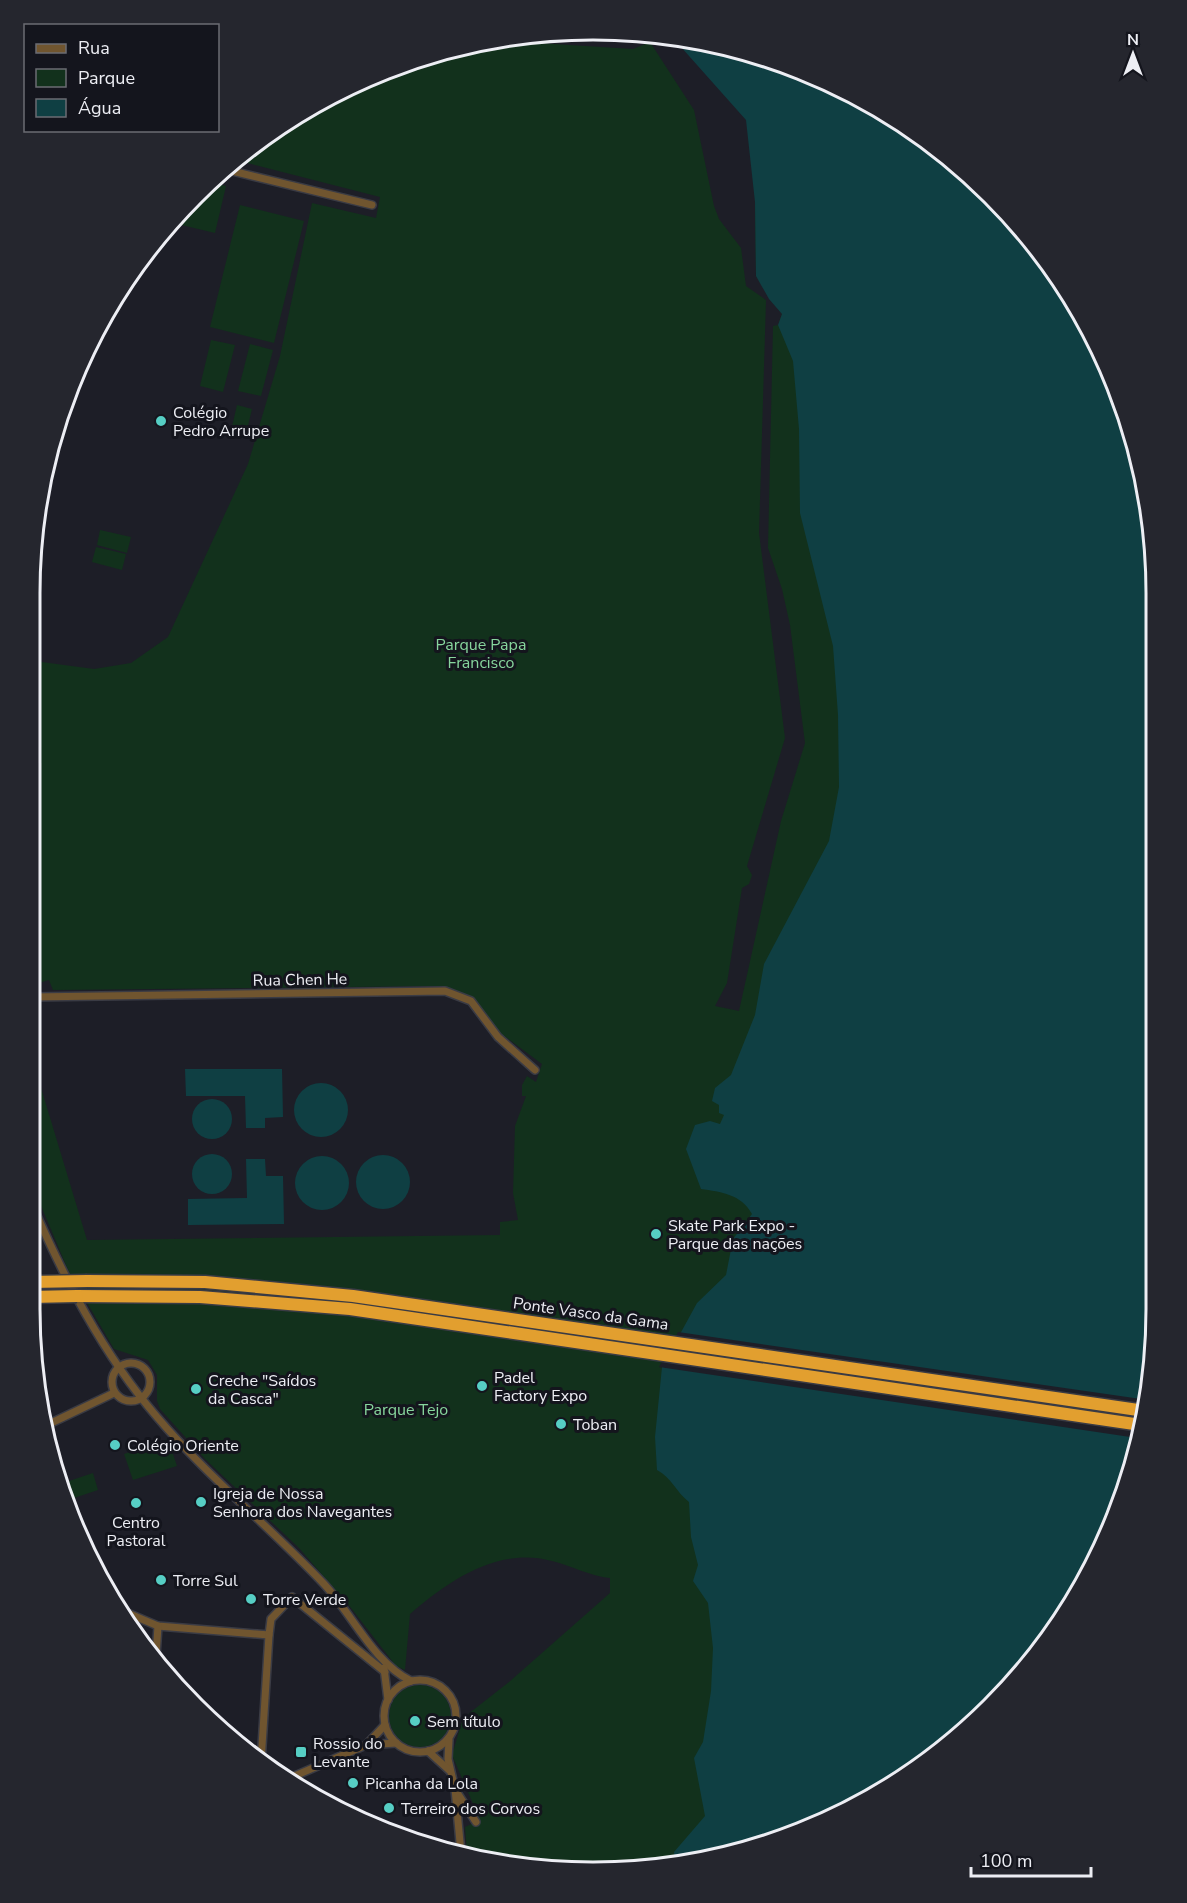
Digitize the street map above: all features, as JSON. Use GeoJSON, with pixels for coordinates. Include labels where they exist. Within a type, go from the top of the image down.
{"type":"FeatureCollection","features":[{"type":"Feature","properties":{"kind":"highway","name":"Ponte Vasco da Gama"},"geometry":{"type":"LineString","coordinates":[[40,1282],[195,1282],[353,1296],[1137,1410]]}},
{"type":"Feature","properties":{"kind":"highway","name":"Ponte Vasco da Gama"},"geometry":{"type":"LineString","coordinates":[[40,1297],[189,1297],[350,1310],[1134,1424]]}},
{"type":"Feature","properties":{"kind":"street"},"geometry":{"type":"LineString","coordinates":[[236,172],[372,205]]}},
{"type":"Feature","properties":{"kind":"street","name":"Rua Chen He"},"geometry":{"type":"LineString","coordinates":[[40,997],[445,991],[471,1001],[498,1037],[535,1070]]}},
{"type":"Feature","properties":{"kind":"street"},"geometry":{"type":"LineString","coordinates":[[40,1221],[83,1310],[118,1367],[142,1399],[183,1446],[326,1587],[396,1674],[411,1681]]}},
{"type":"Feature","properties":{"kind":"street"},"geometry":{"type":"LineString","coordinates":[[135,1363],[147,1371],[150,1385],[142,1399],[125,1401],[114,1393],[112,1378],[118,1367],[135,1363]]}},
{"type":"Feature","properties":{"kind":"street"},"geometry":{"type":"LineString","coordinates":[[52,1422],[114,1393]]}},
{"type":"Feature","properties":{"kind":"street"},"geometry":{"type":"LineString","coordinates":[[262,1751],[271,1619],[292,1598],[385,1672]]}},
{"type":"Feature","properties":{"kind":"street"},"geometry":{"type":"LineString","coordinates":[[133,1615],[158,1626],[269,1635]]}},
{"type":"Feature","properties":{"kind":"street"},"geometry":{"type":"LineString","coordinates":[[157,1648],[158,1626]]}},
{"type":"Feature","properties":{"kind":"street"},"geometry":{"type":"LineString","coordinates":[[382,1659],[388,1700]]}},
{"type":"Feature","properties":{"kind":"street"},"geometry":{"type":"LineString","coordinates":[[450,1737],[444,1744],[428,1751],[407,1749],[396,1743],[385,1725],[384,1712],[388,1700],[398,1688],[411,1681],[424,1680],[437,1684],[448,1692],[455,1704],[457,1717],[450,1737],[450,1771],[455,1789],[460,1846]]}},
{"type":"Feature","properties":{"kind":"street"},"geometry":{"type":"LineString","coordinates":[[366,1745],[385,1725]]}},
{"type":"Feature","properties":{"kind":"street"},"geometry":{"type":"LineString","coordinates":[[296,1775],[366,1745],[396,1743]]}},
{"type":"Feature","properties":{"kind":"street"},"geometry":{"type":"LineString","coordinates":[[428,1751],[450,1771]]}},
{"type":"Feature","properties":{"kind":"street"},"geometry":{"type":"LineString","coordinates":[[455,1789],[476,1822]]}},
{"type":"Feature","properties":{"kind":"green space"},"geometry":{"type":"Polygon","coordinates":[[[542,43],[633,49],[651,44],[694,110],[714,206],[719,219],[741,248],[746,286],[766,300],[759,533],[785,738],[747,866],[752,875],[749,884],[742,888],[727,983],[715,1006],[739,1011],[781,821],[805,743],[790,625],[782,589],[768,548],[773,326],[778,325],[782,314],[756,276],[755,202],[903,135],[930,155],[985,202],[1026,249],[890,1776],[838,1805],[805,1820],[737,1844],[701,1852],[666,1858],[594,1862],[521,1858],[467,1848],[465,1827],[480,1820],[452,1755],[463,1718],[509,1682],[610,1593],[610,1578],[552,1561],[532,1558],[512,1558],[493,1562],[457,1579],[410,1614],[405,1670],[396,1666],[351,1608],[299,1548],[205,1459],[160,1409],[157,1401],[157,1375],[148,1360],[114,1349],[68,1270],[40,1203],[40,1084],[87,1240],[500,1235],[500,1222],[518,1220],[513,1193],[515,1126],[526,1096],[522,1096],[522,1085],[527,1076],[536,1082],[542,1064],[499,1032],[475,1001],[467,995],[440,986],[53,990],[49,980],[40,983],[40,662],[94,669],[131,663],[168,637],[248,464],[280,356],[312,203],[376,218],[380,197],[247,163],[286,134],[317,115],[382,83],[450,59],[521,45],[542,43]]]}},
{"type":"Feature","properties":{"kind":"green space"},"geometry":{"type":"Polygon","coordinates":[[[221,185],[226,186],[215,233],[182,225],[221,185]]]}},
{"type":"Feature","properties":{"kind":"green space"},"geometry":{"type":"Polygon","coordinates":[[[240,205],[304,221],[274,343],[210,327],[240,205]]]}},
{"type":"Feature","properties":{"kind":"green space"},"geometry":{"type":"Polygon","coordinates":[[[211,340],[235,345],[223,392],[200,386],[211,340]]]}},
{"type":"Feature","properties":{"kind":"green space"},"geometry":{"type":"Polygon","coordinates":[[[250,344],[273,350],[261,396],[238,391],[250,344]]]}},
{"type":"Feature","properties":{"kind":"green space"},"geometry":{"type":"Polygon","coordinates":[[[237,405],[252,409],[245,438],[230,435],[237,405]]]}},
{"type":"Feature","properties":{"kind":"green space"},"geometry":{"type":"Polygon","coordinates":[[[100,530],[131,537],[127,553],[97,545],[100,530]]]}},
{"type":"Feature","properties":{"kind":"green space"},"geometry":{"type":"Polygon","coordinates":[[[96,547],[126,554],[122,570],[92,562],[96,547]]]}},
{"type":"Feature","properties":{"kind":"green space"},"geometry":{"type":"Polygon","coordinates":[[[168,1439],[177,1466],[133,1480],[124,1454],[168,1439]]]}},
{"type":"Feature","properties":{"kind":"green space"},"geometry":{"type":"Polygon","coordinates":[[[93,1473],[98,1490],[74,1498],[68,1481],[93,1473]]]}},
{"type":"Feature","properties":{"kind":"green space"},"geometry":{"type":"Polygon","coordinates":[[[420,1685],[442,1694],[451,1716],[442,1738],[420,1747],[398,1738],[389,1716],[398,1694],[420,1685]]]}},
{"type":"Feature","properties":{"kind":"water"},"geometry":{"type":"Polygon","coordinates":[[[682,48],[737,59],[805,83],[838,98],[901,134],[958,178],[985,202],[1009,229],[1053,286],[1089,349],[1117,416],[1128,450],[1142,521],[1147,594],[1147,1310],[1142,1382],[1128,1453],[1117,1487],[1089,1554],[1072,1586],[1053,1617],[1009,1674],[985,1701],[930,1748],[870,1788],[805,1820],[771,1833],[737,1844],[675,1857],[674,1852],[705,1816],[694,1758],[703,1742],[711,1691],[713,1648],[708,1603],[693,1581],[698,1565],[691,1537],[689,1502],[657,1470],[655,1437],[662,1367],[697,1303],[726,1275],[733,1239],[752,1214],[736,1198],[701,1189],[686,1149],[695,1125],[710,1121],[720,1124],[724,1115],[719,1113],[719,1105],[712,1101],[715,1088],[731,1075],[755,1015],[764,964],[829,841],[839,787],[838,715],[833,646],[800,513],[799,429],[793,361],[778,325],[782,314],[769,299],[756,276],[755,202],[746,120],[682,48]]]}},
{"type":"Feature","properties":{"kind":"water"},"geometry":{"type":"Polygon","coordinates":[[[185,1069],[282,1069],[283,1117],[265,1118],[265,1128],[246,1128],[245,1096],[186,1096],[185,1069]]]}},
{"type":"Feature","properties":{"kind":"water"},"geometry":{"type":"Polygon","coordinates":[[[321,1083],[331,1085],[340,1091],[346,1100],[348,1110],[346,1120],[340,1129],[331,1135],[321,1137],[311,1135],[302,1129],[296,1120],[294,1110],[296,1100],[302,1091],[311,1085],[321,1083]]]}},
{"type":"Feature","properties":{"kind":"water"},"geometry":{"type":"Polygon","coordinates":[[[212,1099],[226,1105],[232,1119],[226,1133],[212,1139],[198,1133],[192,1119],[198,1105],[212,1099]]]}},
{"type":"Feature","properties":{"kind":"water"},"geometry":{"type":"Polygon","coordinates":[[[212,1154],[226,1160],[232,1174],[226,1188],[212,1194],[198,1188],[192,1174],[198,1160],[212,1154]]]}},
{"type":"Feature","properties":{"kind":"water"},"geometry":{"type":"Polygon","coordinates":[[[383,1155],[393,1157],[402,1163],[408,1172],[410,1182],[408,1192],[402,1201],[393,1207],[383,1209],[373,1207],[364,1201],[358,1192],[356,1182],[358,1172],[364,1163],[373,1157],[383,1155]]]}},
{"type":"Feature","properties":{"kind":"water"},"geometry":{"type":"Polygon","coordinates":[[[322,1156],[332,1158],[341,1164],[347,1173],[349,1183],[347,1193],[341,1202],[332,1208],[322,1210],[312,1208],[303,1202],[297,1193],[295,1183],[297,1173],[303,1164],[312,1158],[322,1156]]]}},
{"type":"Feature","properties":{"kind":"water"},"geometry":{"type":"Polygon","coordinates":[[[246,1159],[265,1159],[266,1176],[283,1176],[284,1224],[188,1225],[188,1199],[247,1198],[246,1159]]]}},
{"type":"Feature","properties":{"kind":"pier"},"geometry":{"type":"Polygon","coordinates":[[[678,1332],[1139,1399],[1132,1437],[659,1367],[678,1332]]]}},
{"type":"Feature","properties":{"kind":"place","name":"Colégio Pedro Arrupe"},"geometry":{"type":"Point","coordinates":[161,421]}},
{"type":"Feature","properties":{"kind":"place","name":"Skate Park Expo - Parque das nações"},"geometry":{"type":"Point","coordinates":[656,1234]}},
{"type":"Feature","properties":{"kind":"place","name":"Padel Factory Expo"},"geometry":{"type":"Point","coordinates":[482,1386]}},
{"type":"Feature","properties":{"kind":"place","name":"Creche \"Saídos da Casca\""},"geometry":{"type":"Point","coordinates":[196,1389]}},
{"type":"Feature","properties":{"kind":"place","name":"Toban"},"geometry":{"type":"Point","coordinates":[561,1424]}},
{"type":"Feature","properties":{"kind":"place","name":"Colégio Oriente"},"geometry":{"type":"Point","coordinates":[115,1445]}},
{"type":"Feature","properties":{"kind":"place","name":"Igreja de Nossa Senhora dos Navegantes"},"geometry":{"type":"Point","coordinates":[201,1502]}},
{"type":"Feature","properties":{"kind":"place","name":"Centro Pastoral"},"geometry":{"type":"Point","coordinates":[136,1503]}},
{"type":"Feature","properties":{"kind":"place","name":"Torre Sul"},"geometry":{"type":"Point","coordinates":[161,1580]}},
{"type":"Feature","properties":{"kind":"place","name":"Torre Verde"},"geometry":{"type":"Point","coordinates":[251,1599]}},
{"type":"Feature","properties":{"kind":"place","name":"Sem título"},"geometry":{"type":"Point","coordinates":[415,1721]}},
{"type":"Feature","properties":{"kind":"place","name":"Rossio do Levante"},"geometry":{"type":"Point","coordinates":[301,1752]}},
{"type":"Feature","properties":{"kind":"place","name":"Picanha da Lola"},"geometry":{"type":"Point","coordinates":[353,1783]}},
{"type":"Feature","properties":{"kind":"place","name":"Terreiro dos Corvos"},"geometry":{"type":"Point","coordinates":[389,1808]}},
{"type":"Feature","properties":{"kind":"park label","name":"Parque Papa Francisco"},"geometry":{"type":"Point","coordinates":[481,653]}},
{"type":"Feature","properties":{"kind":"park label","name":"Parque Tejo"},"geometry":{"type":"Point","coordinates":[406,1409]}}]}
